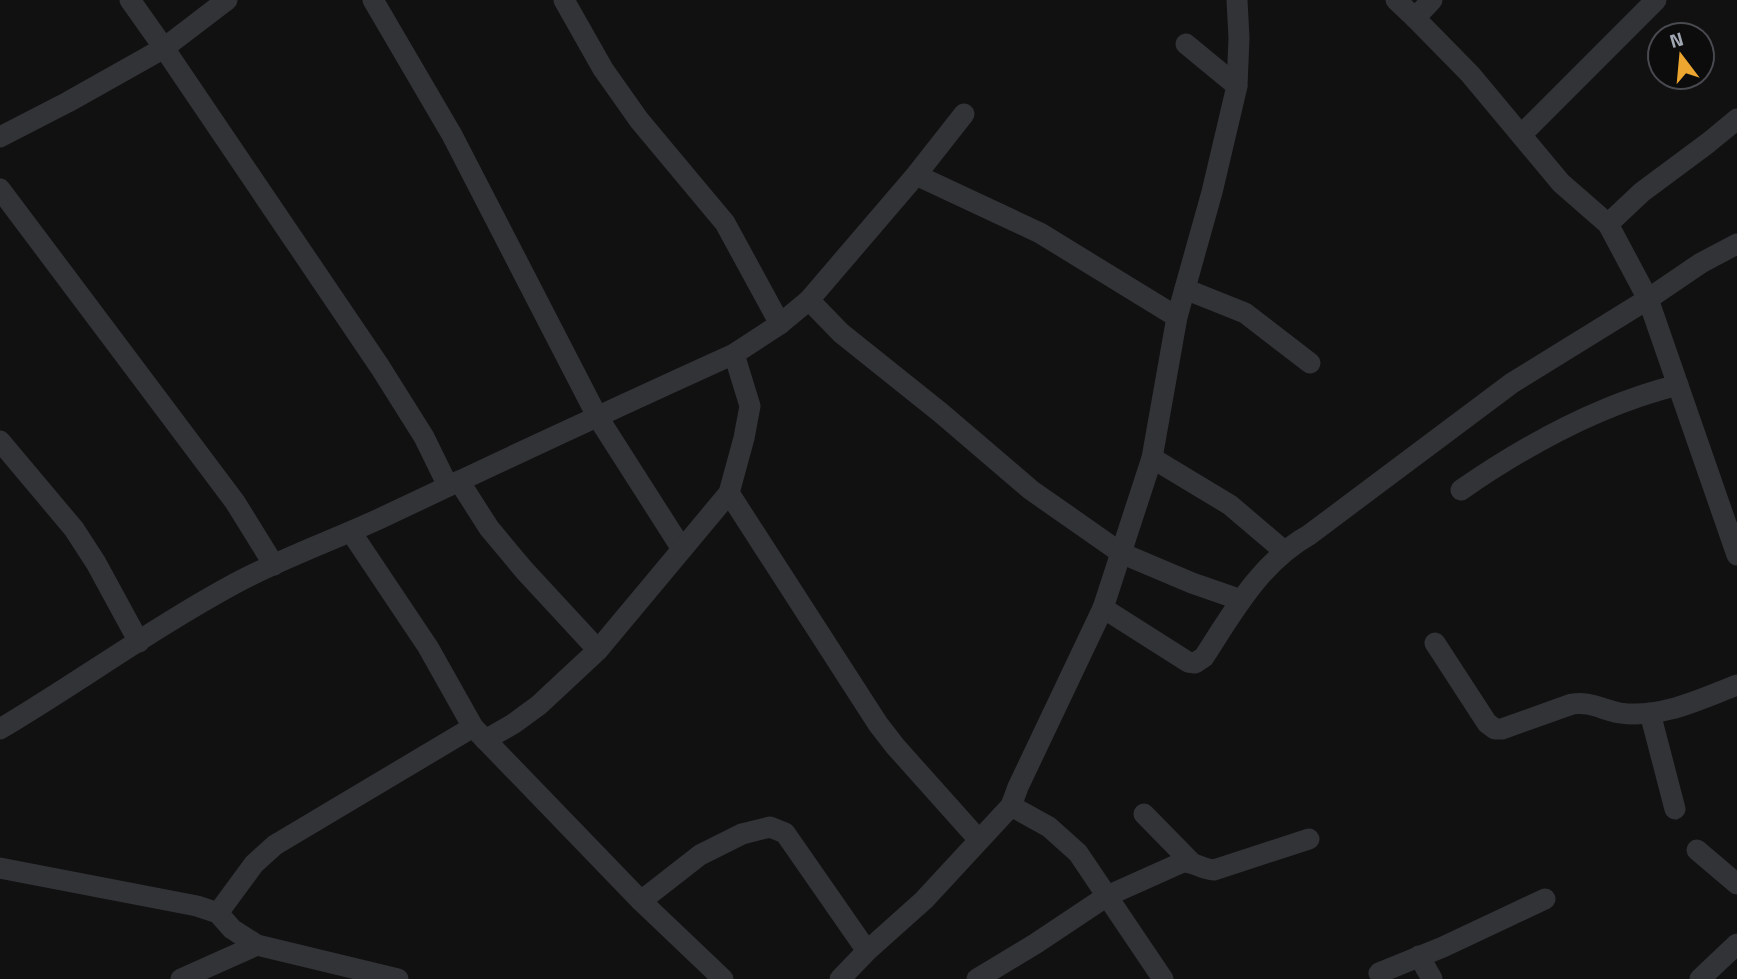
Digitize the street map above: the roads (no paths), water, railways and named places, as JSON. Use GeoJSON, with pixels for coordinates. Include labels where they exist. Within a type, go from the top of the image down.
{"type":"FeatureCollection","features":[{"type":"Feature","properties":{"kind":"street"},"geometry":{"type":"LineString","coordinates":[[130,0],[398,394],[454,484],[524,570],[598,650]]}},
{"type":"Feature","properties":{"kind":"street"},"geometry":{"type":"LineString","coordinates":[[0,137],[164,48],[227,0]]}},
{"type":"Feature","properties":{"kind":"street"},"geometry":{"type":"LineString","coordinates":[[373,0],[452,135],[597,416],[682,549]]}},
{"type":"Feature","properties":{"kind":"street"},"geometry":{"type":"LineString","coordinates":[[564,0],[603,69],[639,120],[724,223],[780,324]]}},
{"type":"Feature","properties":{"kind":"street"},"geometry":{"type":"LineString","coordinates":[[840,979],[924,900],[1011,806],[1021,779],[1103,608],[1152,458],[1177,317],[1212,192],[1237,86],[1237,0]]}},
{"type":"Feature","properties":{"kind":"street"},"geometry":{"type":"LineString","coordinates":[[1396,0],[1470,74],[1561,183],[1608,224],[1648,299],[1737,554]]}},
{"type":"Feature","properties":{"kind":"street"},"geometry":{"type":"LineString","coordinates":[[1415,18],[1432,0]]}},
{"type":"Feature","properties":{"kind":"street"},"geometry":{"type":"LineString","coordinates":[[1521,135],[1656,0]]}},
{"type":"Feature","properties":{"kind":"street"},"geometry":{"type":"LineString","coordinates":[[1186,44],[1237,86]]}},
{"type":"Feature","properties":{"kind":"street"},"geometry":{"type":"LineString","coordinates":[[0,729],[233,585],[734,354],[780,324],[809,300],[916,175],[964,114]]}},
{"type":"Feature","properties":{"kind":"street"},"geometry":{"type":"LineString","coordinates":[[1608,224],[1642,192],[1737,119]]}},
{"type":"Feature","properties":{"kind":"street"},"geometry":{"type":"LineString","coordinates":[[916,175],[1040,233],[1177,317]]}},
{"type":"Feature","properties":{"kind":"street"},"geometry":{"type":"LineString","coordinates":[[0,189],[235,502],[274,565]]}},
{"type":"Feature","properties":{"kind":"street"},"geometry":{"type":"LineString","coordinates":[[1103,608],[1166,649],[1188,662],[1195,663],[1204,657],[1241,600],[1284,551],[1512,383],[1701,263],[1737,244]]}},
{"type":"Feature","properties":{"kind":"street"},"geometry":{"type":"LineString","coordinates":[[1185,289],[1245,313],[1310,363]]}},
{"type":"Feature","properties":{"kind":"street"},"geometry":{"type":"LineString","coordinates":[[809,300],[841,333],[1031,490],[1121,553],[1241,600]]}},
{"type":"Feature","properties":{"kind":"street"},"geometry":{"type":"LineString","coordinates":[[218,913],[254,864],[275,845],[479,734],[513,724],[539,705],[598,650],[729,493],[750,406],[734,354]]}},
{"type":"Feature","properties":{"kind":"street"},"geometry":{"type":"LineString","coordinates":[[1461,490],[1510,458],[1587,418],[1644,393],[1678,384]]}},
{"type":"Feature","properties":{"kind":"street"},"geometry":{"type":"LineString","coordinates":[[0,442],[74,529],[96,563],[139,642]]}},
{"type":"Feature","properties":{"kind":"street"},"geometry":{"type":"LineString","coordinates":[[1152,458],[1230,505],[1284,551]]}},
{"type":"Feature","properties":{"kind":"street"},"geometry":{"type":"LineString","coordinates":[[729,493],[878,724],[979,840]]}},
{"type":"Feature","properties":{"kind":"street"},"geometry":{"type":"LineString","coordinates":[[351,532],[428,647],[479,734],[641,901],[723,979]]}},
{"type":"Feature","properties":{"kind":"street"},"geometry":{"type":"LineString","coordinates":[[1435,642],[1487,723],[1495,729],[1583,702],[1621,713],[1650,713],[1686,705],[1737,685]]}},
{"type":"Feature","properties":{"kind":"street"},"geometry":{"type":"LineString","coordinates":[[1650,713],[1675,809]]}},
{"type":"Feature","properties":{"kind":"street"},"geometry":{"type":"LineString","coordinates":[[1011,806],[1049,827],[1078,853],[1163,979]]}},
{"type":"Feature","properties":{"kind":"street"},"geometry":{"type":"LineString","coordinates":[[1144,814],[1191,862],[1203,869],[1214,870],[1309,839]]}},
{"type":"Feature","properties":{"kind":"street"},"geometry":{"type":"LineString","coordinates":[[641,901],[700,855],[742,834],[770,827],[785,833],[867,951]]}},
{"type":"Feature","properties":{"kind":"street"},"geometry":{"type":"LineString","coordinates":[[1697,850],[1737,884]]}},
{"type":"Feature","properties":{"kind":"street"},"geometry":{"type":"LineString","coordinates":[[977,979],[1107,896],[1182,862],[1191,862]]}},
{"type":"Feature","properties":{"kind":"street"},"geometry":{"type":"LineString","coordinates":[[0,867],[177,901],[218,913],[232,929],[257,945],[398,979]]}},
{"type":"Feature","properties":{"kind":"street"},"geometry":{"type":"LineString","coordinates":[[1379,973],[1443,947],[1545,899]]}},
{"type":"Feature","properties":{"kind":"street"},"geometry":{"type":"LineString","coordinates":[[1699,979],[1737,944]]}},
{"type":"Feature","properties":{"kind":"street"},"geometry":{"type":"LineString","coordinates":[[181,979],[257,945]]}},
{"type":"Feature","properties":{"kind":"street"},"geometry":{"type":"LineString","coordinates":[[1419,956],[1432,979]]}}]}
